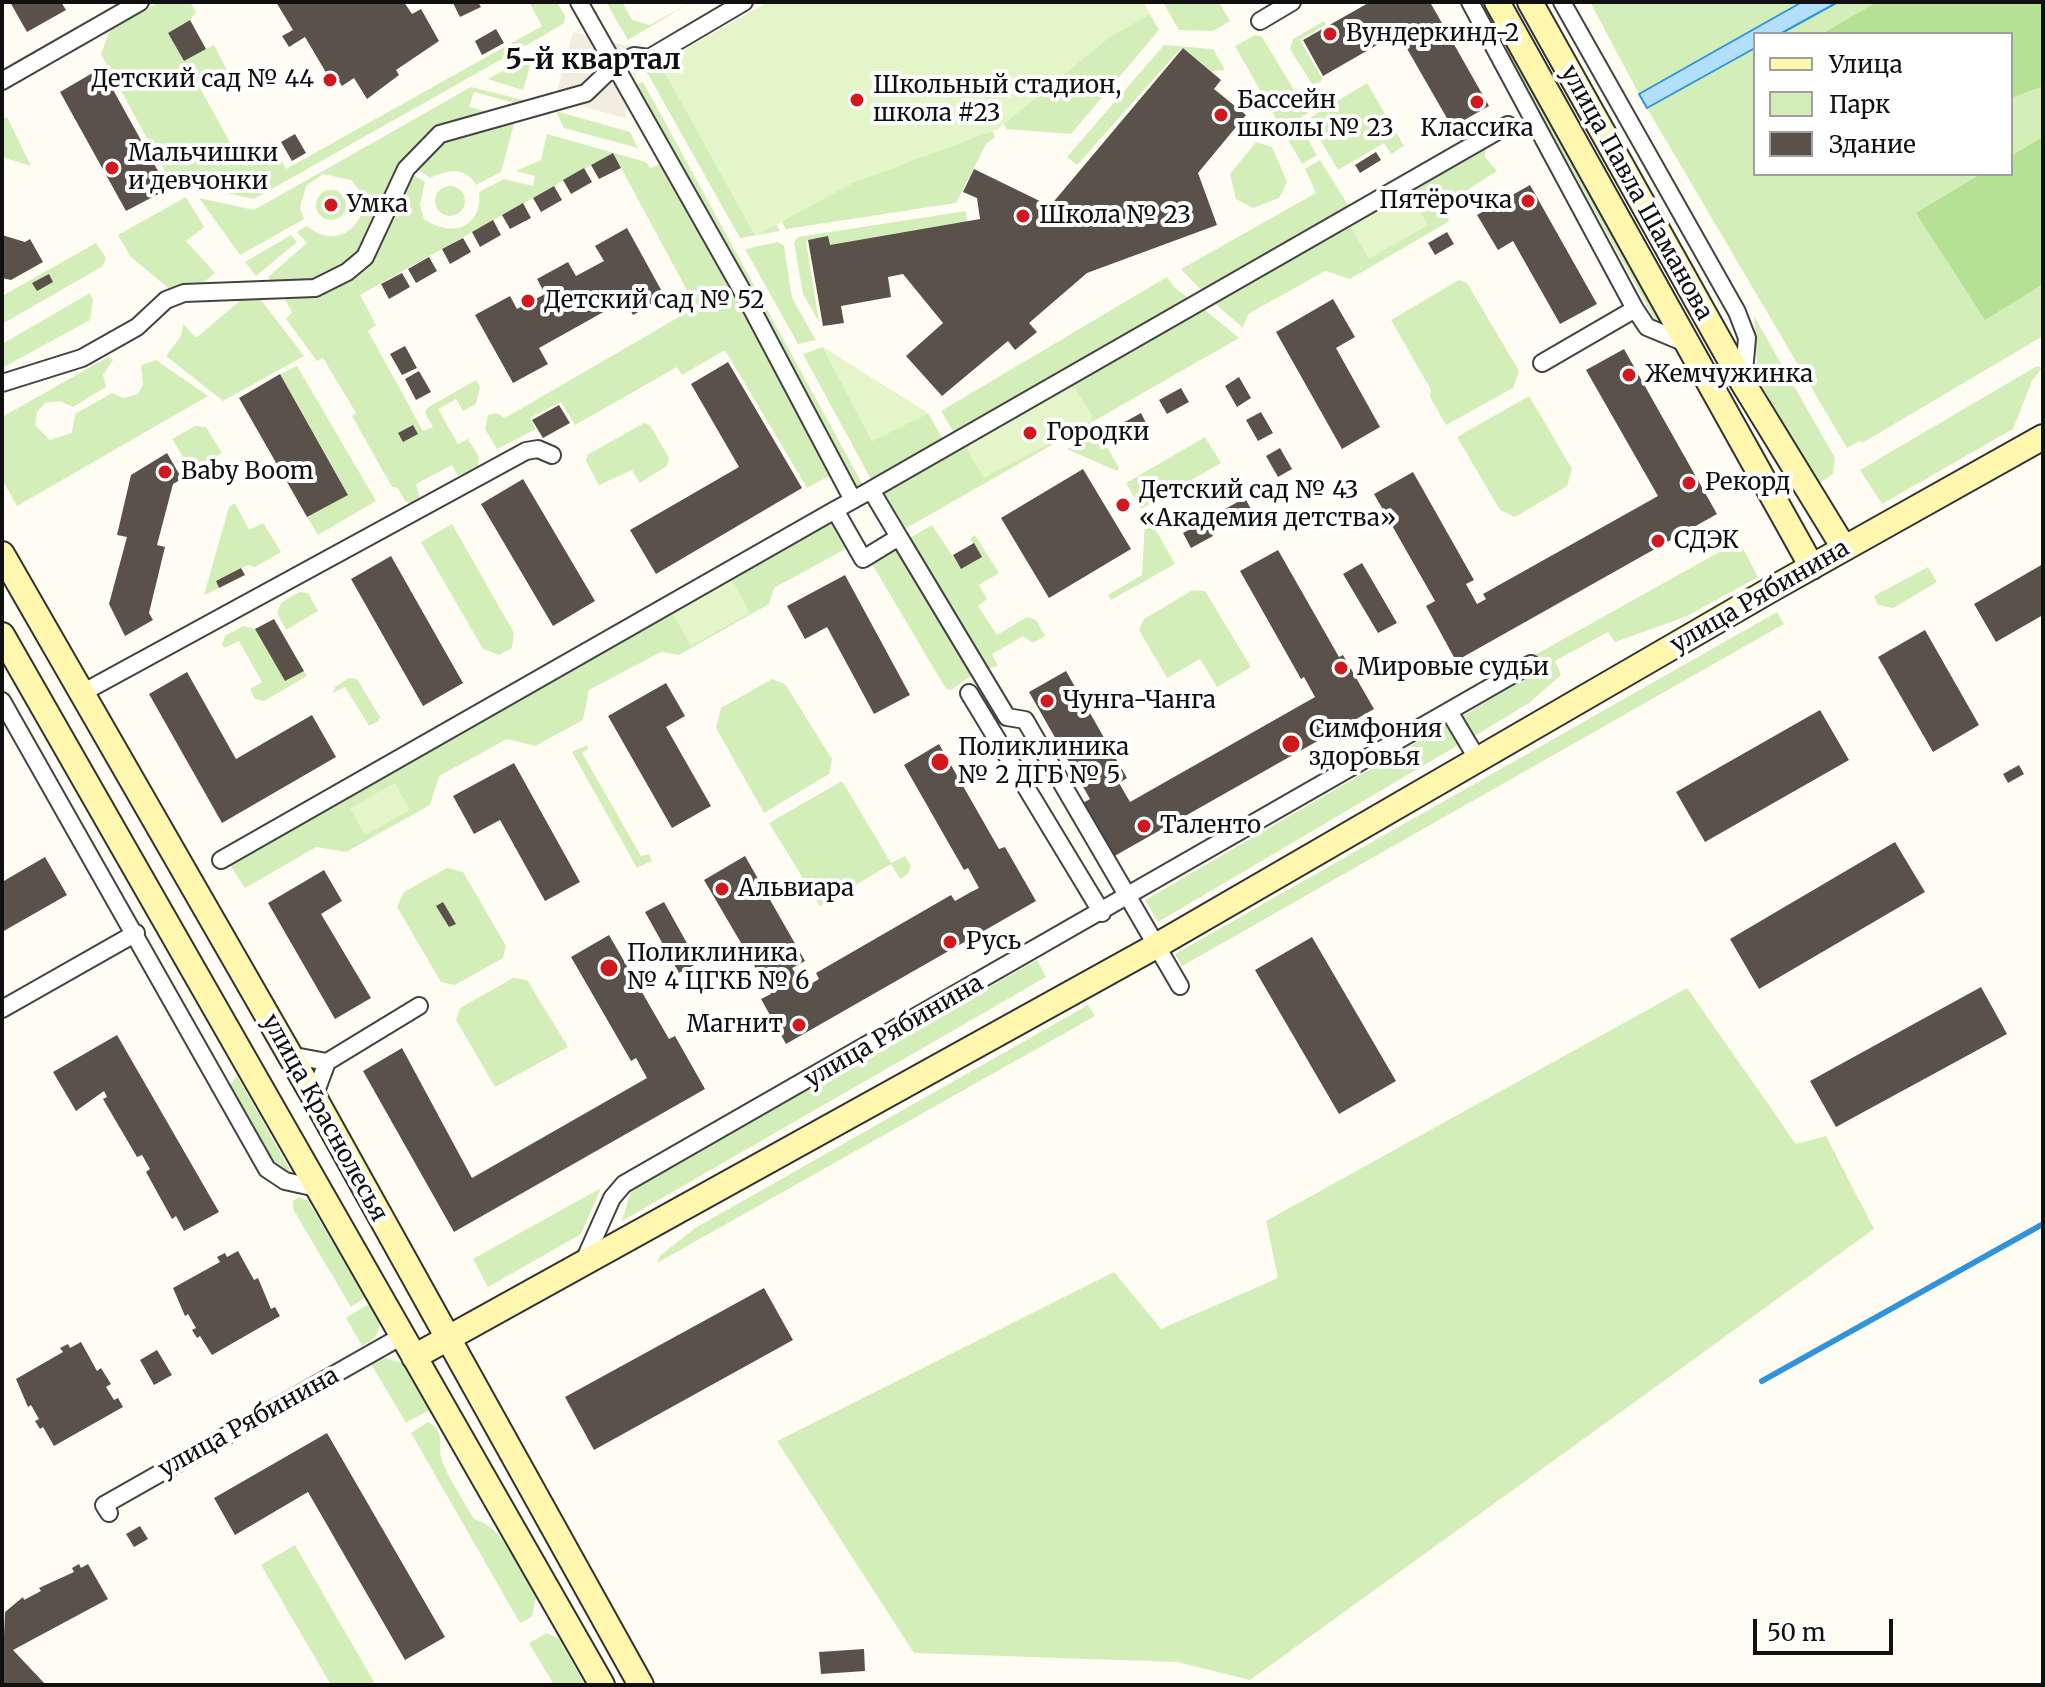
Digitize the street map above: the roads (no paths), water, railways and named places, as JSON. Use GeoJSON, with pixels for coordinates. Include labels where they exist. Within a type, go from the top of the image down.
{"type":"FeatureCollection","features":[{"type":"Feature","properties":{"kind":"street"},"geometry":{"type":"LineString","coordinates":[[2,81],[140,2]]}},
{"type":"Feature","properties":{"kind":"street"},"geometry":{"type":"LineString","coordinates":[[579,2],[755,314],[853,500]]}},
{"type":"Feature","properties":{"kind":"street"},"geometry":{"type":"LineString","coordinates":[[2,383],[82,358],[137,327],[166,300],[184,293],[315,288],[347,272],[365,257],[406,169],[440,134],[586,93],[615,65],[634,56],[649,58],[744,2]]}},
{"type":"Feature","properties":{"kind":"street"},"geometry":{"type":"LineString","coordinates":[[1260,21],[1292,2]]}},
{"type":"Feature","properties":{"kind":"street","name":"улица Павла Шаманова"},"geometry":{"type":"LineString","coordinates":[[1470,2],[1635,309],[1647,327],[1688,344]]}},
{"type":"Feature","properties":{"kind":"street","name":"улица Павла Шаманова"},"geometry":{"type":"LineString","coordinates":[[1497,2],[1812,567]]}},
{"type":"Feature","properties":{"kind":"street","name":"улица Павла Шаманова"},"geometry":{"type":"LineString","coordinates":[[1530,2],[1743,383],[1844,548]]}},
{"type":"Feature","properties":{"kind":"street","name":"улица Павла Шаманова"},"geometry":{"type":"LineString","coordinates":[[1562,2],[1737,312],[1747,338],[1743,383]]}},
{"type":"Feature","properties":{"kind":"street"},"geometry":{"type":"LineString","coordinates":[[221,860],[1508,125]]}},
{"type":"Feature","properties":{"kind":"street"},"geometry":{"type":"LineString","coordinates":[[1542,363],[1635,309]]}},
{"type":"Feature","properties":{"kind":"street","name":"улица Рябинина"},"geometry":{"type":"LineString","coordinates":[[414,1357],[1156,946],[1844,548],[2043,437]]}},
{"type":"Feature","properties":{"kind":"street"},"geometry":{"type":"LineString","coordinates":[[82,693],[526,451],[538,449],[552,455]]}},
{"type":"Feature","properties":{"kind":"street"},"geometry":{"type":"LineString","coordinates":[[871,490],[1007,717],[1025,720],[1180,986]]}},
{"type":"Feature","properties":{"kind":"street"},"geometry":{"type":"LineString","coordinates":[[835,510],[863,559],[899,537]]}},
{"type":"Feature","properties":{"kind":"street","name":"улица Краснолесья"},"geometry":{"type":"LineString","coordinates":[[2,554],[314,1097],[641,1685]]}},
{"type":"Feature","properties":{"kind":"street","name":"улица Краснолесья"},"geometry":{"type":"LineString","coordinates":[[2,635],[602,1685]]}},
{"type":"Feature","properties":{"kind":"street","name":"улица Рябинина"},"geometry":{"type":"LineString","coordinates":[[582,1264],[612,1198],[624,1184],[1102,913],[1531,664]]}},
{"type":"Feature","properties":{"kind":"street"},"geometry":{"type":"LineString","coordinates":[[969,693],[1102,913]]}},
{"type":"Feature","properties":{"kind":"street","name":"улица Краснолесья"},"geometry":{"type":"LineString","coordinates":[[2,701],[267,1169],[285,1181],[321,1189]]}},
{"type":"Feature","properties":{"kind":"street"},"geometry":{"type":"LineString","coordinates":[[1450,713],[1478,760]]}},
{"type":"Feature","properties":{"kind":"street"},"geometry":{"type":"LineString","coordinates":[[2,1009],[136,933]]}},
{"type":"Feature","properties":{"kind":"street"},"geometry":{"type":"LineString","coordinates":[[314,1097],[327,1062],[419,1006]]}},
{"type":"Feature","properties":{"kind":"street"},"geometry":{"type":"LineString","coordinates":[[289,1055],[327,1062]]}},
{"type":"Feature","properties":{"kind":"street","name":"улица Рябинина"},"geometry":{"type":"LineString","coordinates":[[109,1513],[104,1505],[402,1336]]}},
{"type":"Feature","properties":{"kind":"water"},"geometry":{"type":"Polygon","coordinates":[[[1802,2],[1838,2],[1784,32],[1753,32],[1753,49],[1647,108],[1639,94],[1802,2]]]}},
{"type":"Feature","properties":{"kind":"waterway"},"geometry":{"type":"LineString","coordinates":[[1762,1381],[2043,1224]]}},
{"type":"Feature","properties":{"kind":"place","name":"Вундеркинд-2"},"geometry":{"type":"Point","coordinates":[1330,34]}},
{"type":"Feature","properties":{"kind":"place","name":"Детский сад № 44"},"geometry":{"type":"Point","coordinates":[330,80]}},
{"type":"Feature","properties":{"kind":"place","name":"Школьный стадион, школа #23"},"geometry":{"type":"Point","coordinates":[857,100]}},
{"type":"Feature","properties":{"kind":"place","name":"Классика"},"geometry":{"type":"Point","coordinates":[1477,102]}},
{"type":"Feature","properties":{"kind":"place","name":"Бассейн школы № 23"},"geometry":{"type":"Point","coordinates":[1221,115]}},
{"type":"Feature","properties":{"kind":"place","name":"Мальчишки и девчонки"},"geometry":{"type":"Point","coordinates":[112,168]}},
{"type":"Feature","properties":{"kind":"place","name":"Пятёрочка"},"geometry":{"type":"Point","coordinates":[1528,201]}},
{"type":"Feature","properties":{"kind":"place","name":"Умка"},"geometry":{"type":"Point","coordinates":[331,205]}},
{"type":"Feature","properties":{"kind":"place","name":"Школа № 23"},"geometry":{"type":"Point","coordinates":[1023,216]}},
{"type":"Feature","properties":{"kind":"place","name":"Детский сад № 52"},"geometry":{"type":"Point","coordinates":[528,301]}},
{"type":"Feature","properties":{"kind":"place","name":"Жемчужинка"},"geometry":{"type":"Point","coordinates":[1629,375]}},
{"type":"Feature","properties":{"kind":"place","name":"Городки"},"geometry":{"type":"Point","coordinates":[1030,433]}},
{"type":"Feature","properties":{"kind":"place","name":"Baby Boom"},"geometry":{"type":"Point","coordinates":[165,472]}},
{"type":"Feature","properties":{"kind":"place","name":"Рекорд"},"geometry":{"type":"Point","coordinates":[1689,483]}},
{"type":"Feature","properties":{"kind":"place","name":"Детский сад № 43 «Академия детства»"},"geometry":{"type":"Point","coordinates":[1123,505]}},
{"type":"Feature","properties":{"kind":"place","name":"СДЭК"},"geometry":{"type":"Point","coordinates":[1658,541]}},
{"type":"Feature","properties":{"kind":"place","name":"Мировые судьи"},"geometry":{"type":"Point","coordinates":[1341,668]}},
{"type":"Feature","properties":{"kind":"place","name":"Чунга-Чанга"},"geometry":{"type":"Point","coordinates":[1047,701]}},
{"type":"Feature","properties":{"kind":"place","name":"Симфония здоровья"},"geometry":{"type":"Point","coordinates":[1291,744]}},
{"type":"Feature","properties":{"kind":"place","name":"Поликлиника № 2 ДГБ № 5"},"geometry":{"type":"Point","coordinates":[940,762]}},
{"type":"Feature","properties":{"kind":"place","name":"Таленто"},"geometry":{"type":"Point","coordinates":[1144,826]}},
{"type":"Feature","properties":{"kind":"place","name":"Альвиара"},"geometry":{"type":"Point","coordinates":[722,889]}},
{"type":"Feature","properties":{"kind":"place","name":"Русь"},"geometry":{"type":"Point","coordinates":[950,942]}},
{"type":"Feature","properties":{"kind":"place","name":"Поликлиника № 4 ЦГКБ № 6"},"geometry":{"type":"Point","coordinates":[609,968]}},
{"type":"Feature","properties":{"kind":"place","name":"Магнит"},"geometry":{"type":"Point","coordinates":[799,1025]}},
{"type":"Feature","properties":{"kind":"district","name":"5-й квартал"},"geometry":{"type":"Point","coordinates":[593,61]}}]}
